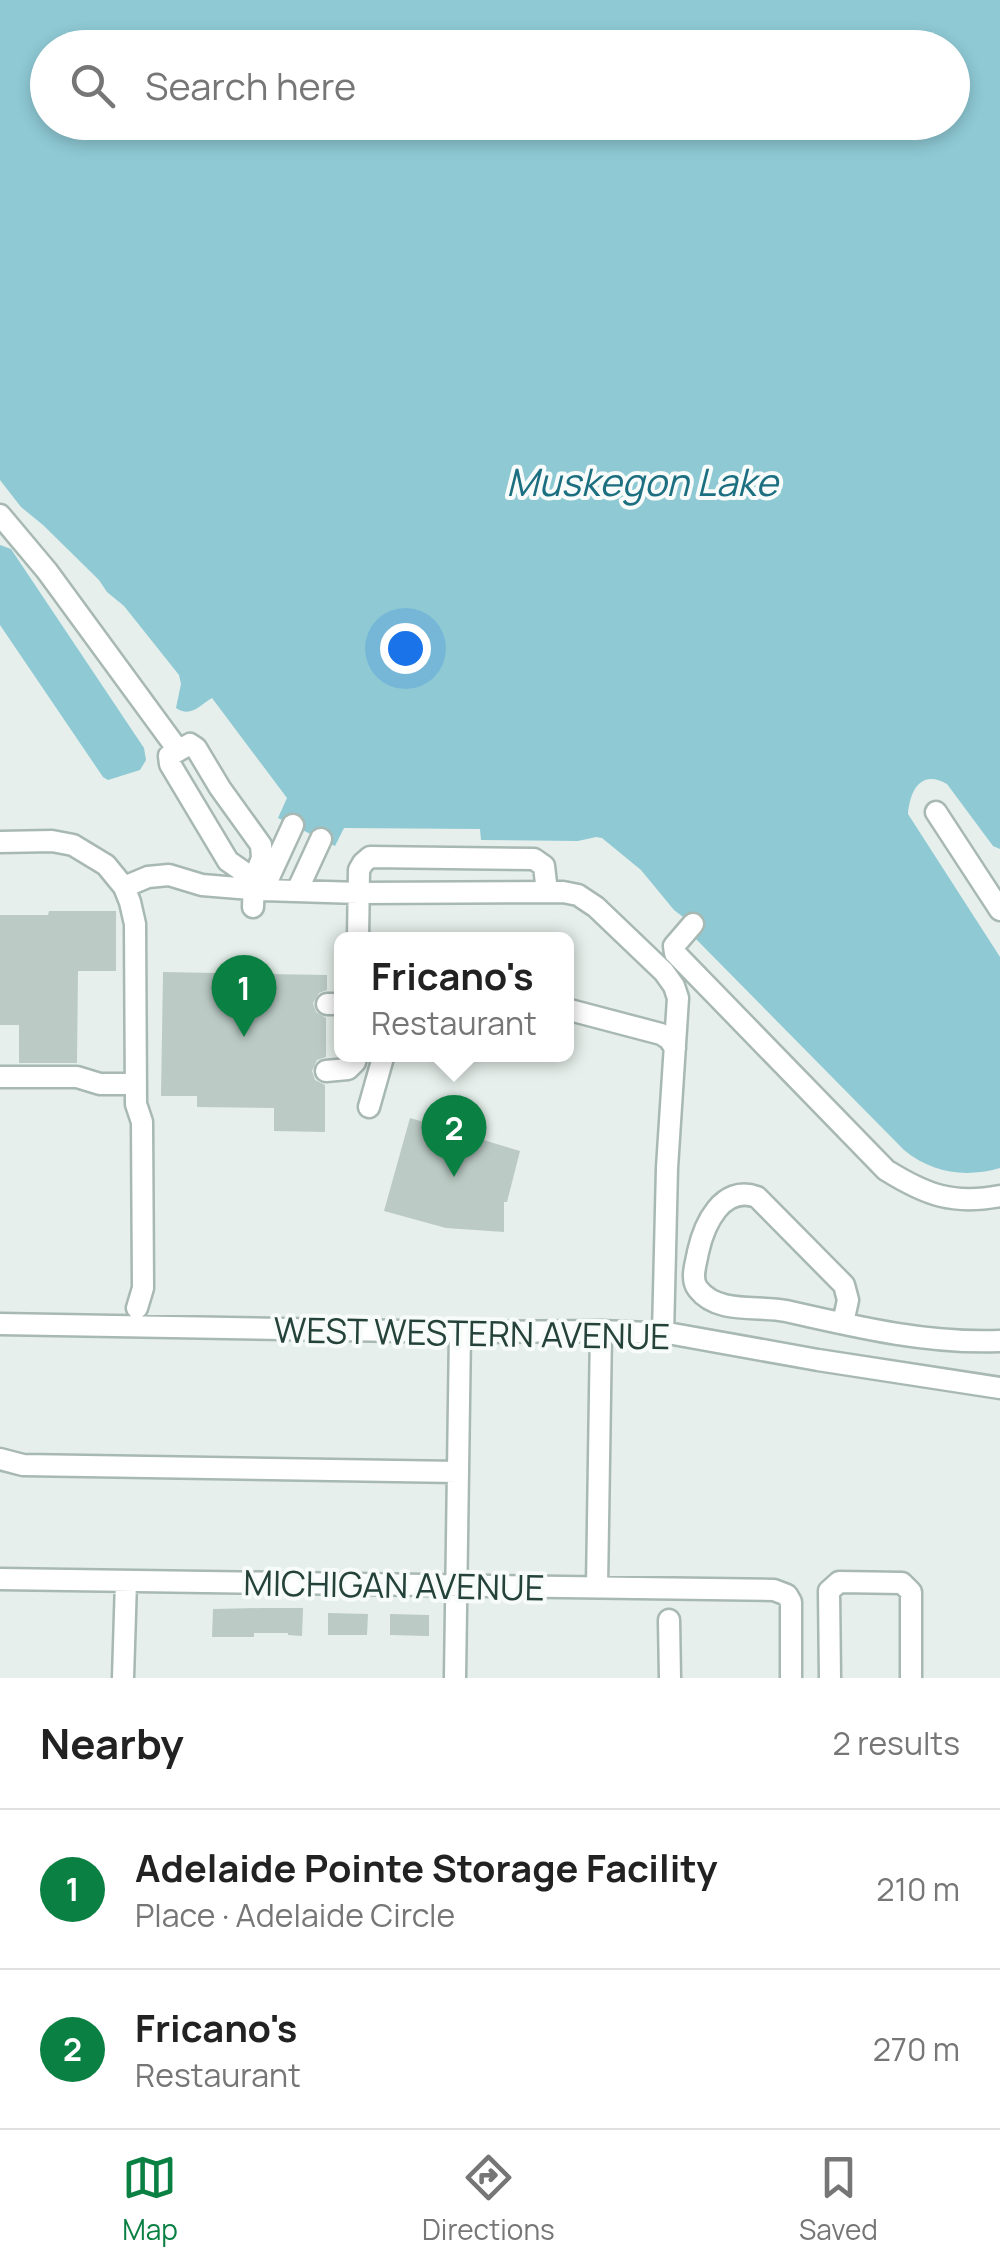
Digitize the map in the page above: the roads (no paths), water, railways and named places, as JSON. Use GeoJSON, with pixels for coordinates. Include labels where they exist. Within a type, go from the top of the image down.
{"type":"FeatureCollection","features":[{"type":"Feature","properties":{"kind":"street"},"geometry":{"type":"LineString","coordinates":[[0,516],[46,571],[178,750]]}},
{"type":"Feature","properties":{"kind":"street"},"geometry":{"type":"LineString","coordinates":[[190,744],[258,839],[262,858],[256,891],[228,861],[170,764],[169,756],[190,744]]}},
{"type":"Feature","properties":{"kind":"street"},"geometry":{"type":"LineString","coordinates":[[936,812],[1000,910]]}},
{"type":"Feature","properties":{"kind":"street"},"geometry":{"type":"LineString","coordinates":[[256,891],[292,825]]}},
{"type":"Feature","properties":{"kind":"street"},"geometry":{"type":"LineString","coordinates":[[297,890],[321,839]]}},
{"type":"Feature","properties":{"kind":"street"},"geometry":{"type":"LineString","coordinates":[[0,842],[52,841],[73,846],[106,866],[124,887],[130,902],[135,924],[136,1094],[130,1121],[131,1288],[137,1317]]}},
{"type":"Feature","properties":{"kind":"street"},"geometry":{"type":"LineString","coordinates":[[358,932],[360,866],[370,858],[534,859],[544,866],[546,892]]}},
{"type":"Feature","properties":{"kind":"street"},"geometry":{"type":"LineString","coordinates":[[124,887],[148,876],[170,875],[202,886],[256,891],[546,892],[572,893],[586,899],[664,972],[678,998],[667,1168],[663,1334]]}},
{"type":"Feature","properties":{"kind":"street"},"geometry":{"type":"LineString","coordinates":[[692,924],[674,946],[675,953],[886,1170],[917,1190],[954,1200],[1000,1196]]}},
{"type":"Feature","properties":{"kind":"street"},"geometry":{"type":"LineString","coordinates":[[574,1010],[661,1034],[675,1048]]}},
{"type":"Feature","properties":{"kind":"street"},"geometry":{"type":"LineString","coordinates":[[326,1070],[348,1069],[354,1062]]}},
{"type":"Feature","properties":{"kind":"street"},"geometry":{"type":"LineString","coordinates":[[369,1108],[382,1062]]}},
{"type":"Feature","properties":{"kind":"street"},"geometry":{"type":"LineString","coordinates":[[0,1077],[77,1077],[136,1094]]}},
{"type":"Feature","properties":{"kind":"street"},"geometry":{"type":"LineString","coordinates":[[844,1324],[848,1300],[844,1286],[757,1197],[735,1196],[708,1220],[702,1232],[695,1284],[701,1293],[721,1304],[784,1310],[844,1324],[947,1340],[1000,1341]]}},
{"type":"Feature","properties":{"kind":"street","name":"WEST WESTERN AVENUE"},"geometry":{"type":"LineString","coordinates":[[0,1324],[137,1317],[460,1332],[663,1334],[1000,1388]]}},
{"type":"Feature","properties":{"kind":"street"},"geometry":{"type":"LineString","coordinates":[[597,1587],[601,1331]]}},
{"type":"Feature","properties":{"kind":"street"},"geometry":{"type":"LineString","coordinates":[[456,1678],[460,1332]]}},
{"type":"Feature","properties":{"kind":"street"},"geometry":{"type":"LineString","coordinates":[[0,1458],[23,1465],[81,1467],[458,1472]]}},
{"type":"Feature","properties":{"kind":"street","name":"MICHIGAN AVENUE"},"geometry":{"type":"LineString","coordinates":[[0,1579],[774,1590],[787,1595],[792,1608],[792,1637]]}},
{"type":"Feature","properties":{"kind":"street"},"geometry":{"type":"LineString","coordinates":[[123,1678],[126,1581]]}},
{"type":"Feature","properties":{"kind":"street"},"geometry":{"type":"LineString","coordinates":[[830,1678],[829,1591],[839,1582],[902,1583],[911,1592],[911,1678]]}},
{"type":"Feature","properties":{"kind":"street"},"geometry":{"type":"LineString","coordinates":[[669,1620],[670,1678]]}},
{"type":"Feature","properties":{"kind":"street"},"geometry":{"type":"LineString","coordinates":[[791,1678],[792,1637],[829,1637]]}},
{"type":"Feature","properties":{"kind":"water","name":"Muskegon Lake"},"geometry":{"type":"Polygon","coordinates":[[[0,0],[1000,0],[1000,849],[993,846],[947,784],[938,780],[918,784],[908,814],[1000,957],[1000,1168],[974,1173],[949,1171],[926,1164],[904,1150],[690,933],[696,927],[674,910],[641,870],[602,838],[481,840],[480,829],[344,828],[335,846],[278,818],[287,798],[212,698],[191,711],[176,708],[179,675],[124,606],[21,507],[0,480],[0,0]]]}},
{"type":"Feature","properties":{"kind":"water"},"geometry":{"type":"Polygon","coordinates":[[[0,545],[11,549],[144,748],[146,760],[140,770],[108,780],[103,777],[0,625],[0,545]]]}},
{"type":"Feature","properties":{"kind":"place","name":"Adelaide Pointe Storage Facility"},"geometry":{"type":"Point","coordinates":[244,1037]}},
{"type":"Feature","properties":{"kind":"place","name":"Fricano's"},"geometry":{"type":"Point","coordinates":[454,1177]}}]}
